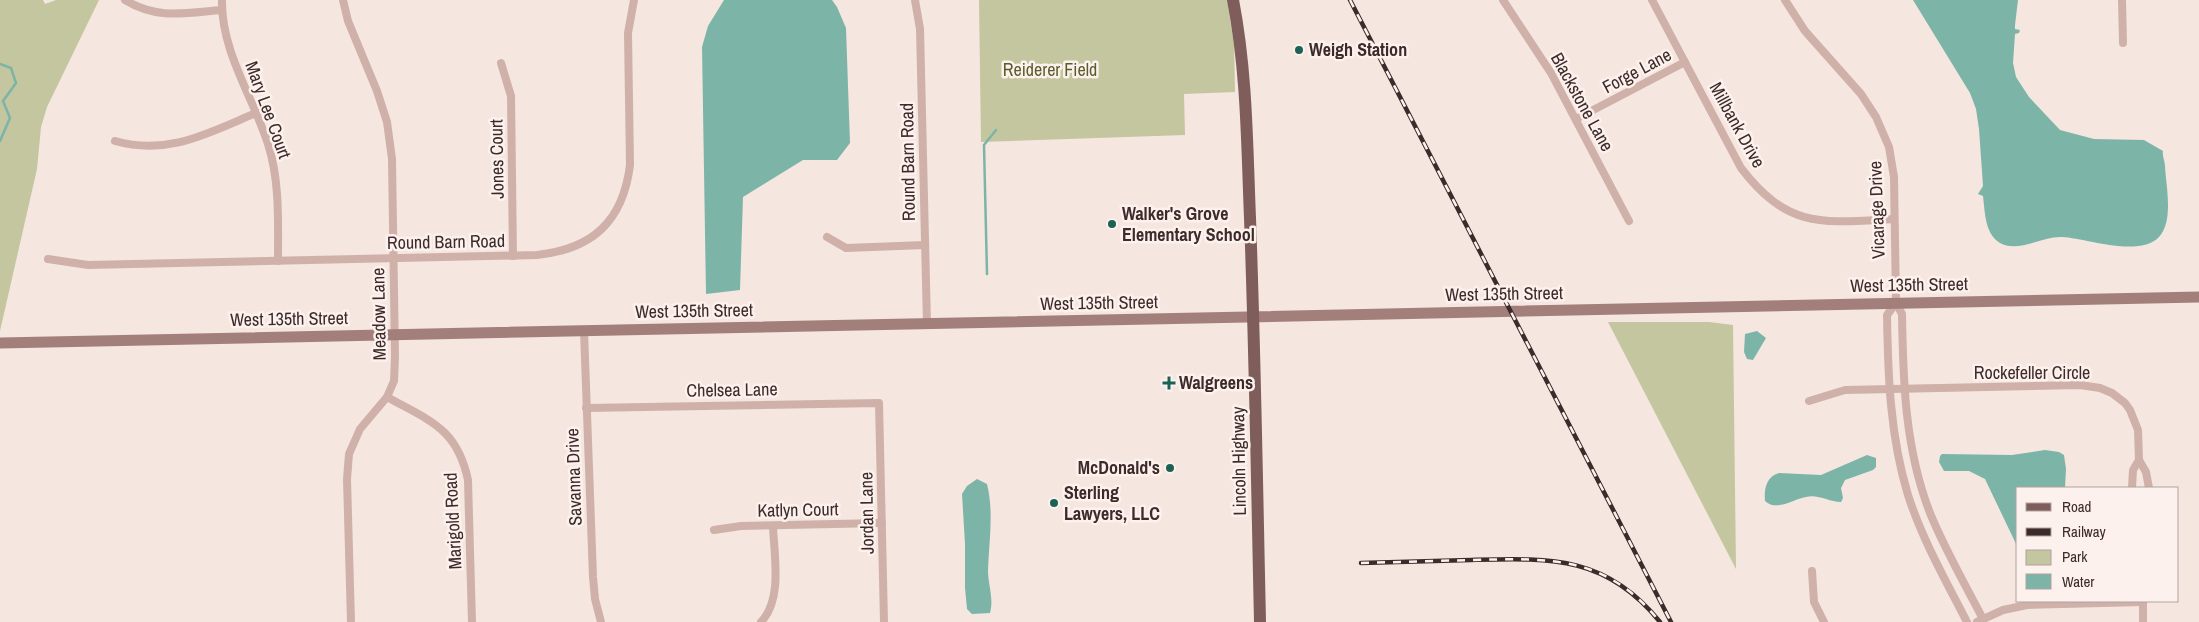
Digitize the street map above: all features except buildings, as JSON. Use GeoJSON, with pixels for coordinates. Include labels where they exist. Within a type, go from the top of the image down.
{"type":"FeatureCollection","features":[{"type":"Feature","properties":{"kind":"main road","name":"Lincoln Highway"},"geometry":{"type":"LineString","coordinates":[[1233,0],[1243,76],[1254,317],[1260,622]]}},
{"type":"Feature","properties":{"kind":"street"},"geometry":{"type":"LineString","coordinates":[[125,0],[140,9],[162,14],[222,10]]}},
{"type":"Feature","properties":{"kind":"street","name":"Mary Lee Court"},"geometry":{"type":"LineString","coordinates":[[222,0],[222,10],[233,56],[268,144],[275,172],[278,261]]}},
{"type":"Feature","properties":{"kind":"street","name":"Meadow Lane"},"geometry":{"type":"LineString","coordinates":[[343,0],[348,21],[377,91],[387,122],[392,159],[395,334],[394,374],[387,397],[360,429],[349,454],[347,479],[350,622]]}},
{"type":"Feature","properties":{"kind":"street","name":"Round Barn Road"},"geometry":{"type":"LineString","coordinates":[[48,259],[88,265],[393,257],[513,256],[552,253],[573,248],[591,239],[608,224],[627,186],[630,164],[628,33],[634,0]]}},
{"type":"Feature","properties":{"kind":"street","name":"Round Barn Road"},"geometry":{"type":"LineString","coordinates":[[915,0],[920,29],[927,324]]}},
{"type":"Feature","properties":{"kind":"street","name":"Blackstone Lane"},"geometry":{"type":"LineString","coordinates":[[1503,0],[1543,60],[1629,221]]}},
{"type":"Feature","properties":{"kind":"street","name":"Millbank Drive"},"geometry":{"type":"LineString","coordinates":[[1652,0],[1741,168],[1757,188],[1776,205],[1799,216],[1821,222],[1893,219]]}},
{"type":"Feature","properties":{"kind":"street","name":"Vicarage Drive"},"geometry":{"type":"LineString","coordinates":[[1785,0],[1805,31],[1862,94],[1876,117],[1889,147],[1894,177],[1893,219],[1896,303],[1902,314],[1904,389],[1914,456],[1930,512],[1980,620]]}},
{"type":"Feature","properties":{"kind":"street"},"geometry":{"type":"LineString","coordinates":[[2122,0],[2123,44]]}},
{"type":"Feature","properties":{"kind":"street","name":"Forge Lane"},"geometry":{"type":"LineString","coordinates":[[1576,119],[1685,62]]}},
{"type":"Feature","properties":{"kind":"street","name":"Jones Court"},"geometry":{"type":"LineString","coordinates":[[502,63],[511,96],[513,256]]}},
{"type":"Feature","properties":{"kind":"street"},"geometry":{"type":"LineString","coordinates":[[115,141],[134,146],[176,144],[199,137],[256,113]]}},
{"type":"Feature","properties":{"kind":"street"},"geometry":{"type":"LineString","coordinates":[[827,237],[846,248],[925,245]]}},
{"type":"Feature","properties":{"kind":"street","name":"West 135th Street"},"geometry":{"type":"LineString","coordinates":[[0,343],[2199,296]]}},
{"type":"Feature","properties":{"kind":"street","name":"Vicarage Drive"},"geometry":{"type":"LineString","coordinates":[[1896,303],[1887,315],[1889,389],[1899,459],[1916,518],[1967,622]]}},
{"type":"Feature","properties":{"kind":"street","name":"Savanna Drive"},"geometry":{"type":"LineString","coordinates":[[584,331],[594,592],[601,622]]}},
{"type":"Feature","properties":{"kind":"street","name":"Rockefeller Circle"},"geometry":{"type":"LineString","coordinates":[[1809,400],[1846,390],[2080,385],[2100,388],[2118,398],[2130,410],[2138,430],[2140,460],[2146,472],[2149,487]]}},
{"type":"Feature","properties":{"kind":"street","name":"Marigold Road"},"geometry":{"type":"LineString","coordinates":[[387,397],[444,430],[464,460],[468,480],[472,622]]}},
{"type":"Feature","properties":{"kind":"street","name":"Chelsea Lane"},"geometry":{"type":"LineString","coordinates":[[586,408],[879,403]]}},
{"type":"Feature","properties":{"kind":"street","name":"Jordan Lane"},"geometry":{"type":"LineString","coordinates":[[879,403],[884,622]]}},
{"type":"Feature","properties":{"kind":"street"},"geometry":{"type":"LineString","coordinates":[[1899,459],[1914,456]]}},
{"type":"Feature","properties":{"kind":"street","name":"Rockefeller Circle"},"geometry":{"type":"LineString","coordinates":[[2132,487],[2133,470],[2140,460]]}},
{"type":"Feature","properties":{"kind":"street"},"geometry":{"type":"LineString","coordinates":[[1916,518],[1930,512]]}},
{"type":"Feature","properties":{"kind":"street","name":"Katlyn Court"},"geometry":{"type":"LineString","coordinates":[[714,530],[741,526],[882,522]]}},
{"type":"Feature","properties":{"kind":"street"},"geometry":{"type":"LineString","coordinates":[[761,622],[767,616],[773,600],[773,526]]}},
{"type":"Feature","properties":{"kind":"street"},"geometry":{"type":"LineString","coordinates":[[1936,562],[1949,554]]}},
{"type":"Feature","properties":{"kind":"street"},"geometry":{"type":"LineString","coordinates":[[1812,571],[1814,602],[1824,622]]}},
{"type":"Feature","properties":{"kind":"street"},"geometry":{"type":"LineString","coordinates":[[1980,620],[1996,613],[2027,605],[2114,602]]}},
{"type":"Feature","properties":{"kind":"street"},"geometry":{"type":"LineString","coordinates":[[2143,602],[2143,622]]}},
{"type":"Feature","properties":{"kind":"street"},"geometry":{"type":"LineString","coordinates":[[1996,613],[1997,622]]}},
{"type":"Feature","properties":{"kind":"green space"},"geometry":{"type":"Polygon","coordinates":[[[0,0],[43,0],[45,4],[56,0],[99,0],[47,107],[41,127],[37,169],[0,331],[0,0]]]}},
{"type":"Feature","properties":{"kind":"green space","name":"Reiderer Field"},"geometry":{"type":"Polygon","coordinates":[[[979,0],[1227,0],[1234,44],[1235,92],[1184,94],[1185,135],[981,142],[979,0]]]}},
{"type":"Feature","properties":{"kind":"green space"},"geometry":{"type":"Polygon","coordinates":[[[1608,322],[1709,322],[1733,325],[1736,569],[1608,322]]]}},
{"type":"Feature","properties":{"kind":"water"},"geometry":{"type":"Polygon","coordinates":[[[724,0],[832,0],[846,28],[850,143],[837,160],[803,160],[743,197],[740,290],[706,294],[702,47],[708,26],[724,0]]]}},
{"type":"Feature","properties":{"kind":"water"},"geometry":{"type":"Polygon","coordinates":[[[1913,0],[2018,0],[2015,29],[2020,30],[2019,33],[2015,34],[2013,63],[2016,77],[2029,97],[2060,130],[2094,139],[2144,140],[2163,151],[2168,213],[2164,230],[2159,237],[2150,243],[2139,246],[2112,245],[2062,237],[2016,246],[2002,244],[1996,240],[1989,230],[1985,217],[1983,196],[1978,194],[1983,186],[1976,109],[1970,93],[1913,0]]]}},
{"type":"Feature","properties":{"kind":"water"},"geometry":{"type":"Polygon","coordinates":[[[1757,331],[1766,338],[1753,360],[1747,359],[1744,352],[1745,334],[1757,331]]]}},
{"type":"Feature","properties":{"kind":"water"},"geometry":{"type":"Polygon","coordinates":[[[2045,450],[2059,452],[2064,455],[2066,469],[2065,487],[2016,487],[2016,544],[1985,479],[1969,471],[1944,471],[1939,462],[1942,454],[2012,455],[2045,450]]]}},
{"type":"Feature","properties":{"kind":"water"},"geometry":{"type":"Polygon","coordinates":[[[1867,455],[1876,458],[1876,467],[1873,470],[1845,480],[1841,488],[1843,498],[1841,502],[1810,496],[1780,505],[1770,504],[1765,501],[1765,492],[1769,480],[1779,473],[1821,475],[1867,455]]]}},
{"type":"Feature","properties":{"kind":"water"},"geometry":{"type":"Polygon","coordinates":[[[977,479],[987,484],[989,495],[991,516],[988,570],[991,602],[990,613],[972,614],[967,609],[965,588],[962,494],[967,486],[977,479]]]}},
{"type":"Feature","properties":{"kind":"waterway"},"geometry":{"type":"LineString","coordinates":[[0,64],[11,68],[16,83],[3,101],[10,118],[0,141]]}},
{"type":"Feature","properties":{"kind":"waterway"},"geometry":{"type":"LineString","coordinates":[[987,274],[984,145],[996,130]]}},
{"type":"Feature","properties":{"kind":"railway"},"geometry":{"type":"LineString","coordinates":[[1350,0],[1671,622]]}},
{"type":"Feature","properties":{"kind":"railway"},"geometry":{"type":"LineString","coordinates":[[1361,563],[1526,559],[1575,565],[1597,572],[1619,584],[1640,600],[1660,622]]}},
{"type":"Feature","properties":{"kind":"place","name":"Weigh Station"},"geometry":{"type":"Point","coordinates":[1299,50]}},
{"type":"Feature","properties":{"kind":"place","name":"Walker's Grove Elementary School"},"geometry":{"type":"Point","coordinates":[1112,224]}},
{"type":"Feature","properties":{"kind":"place","name":"Walgreens"},"geometry":{"type":"Point","coordinates":[1169,383]}},
{"type":"Feature","properties":{"kind":"place","name":"McDonald's"},"geometry":{"type":"Point","coordinates":[1170,468]}},
{"type":"Feature","properties":{"kind":"place","name":"Sterling Lawyers, LLC"},"geometry":{"type":"Point","coordinates":[1054,503]}}]}
